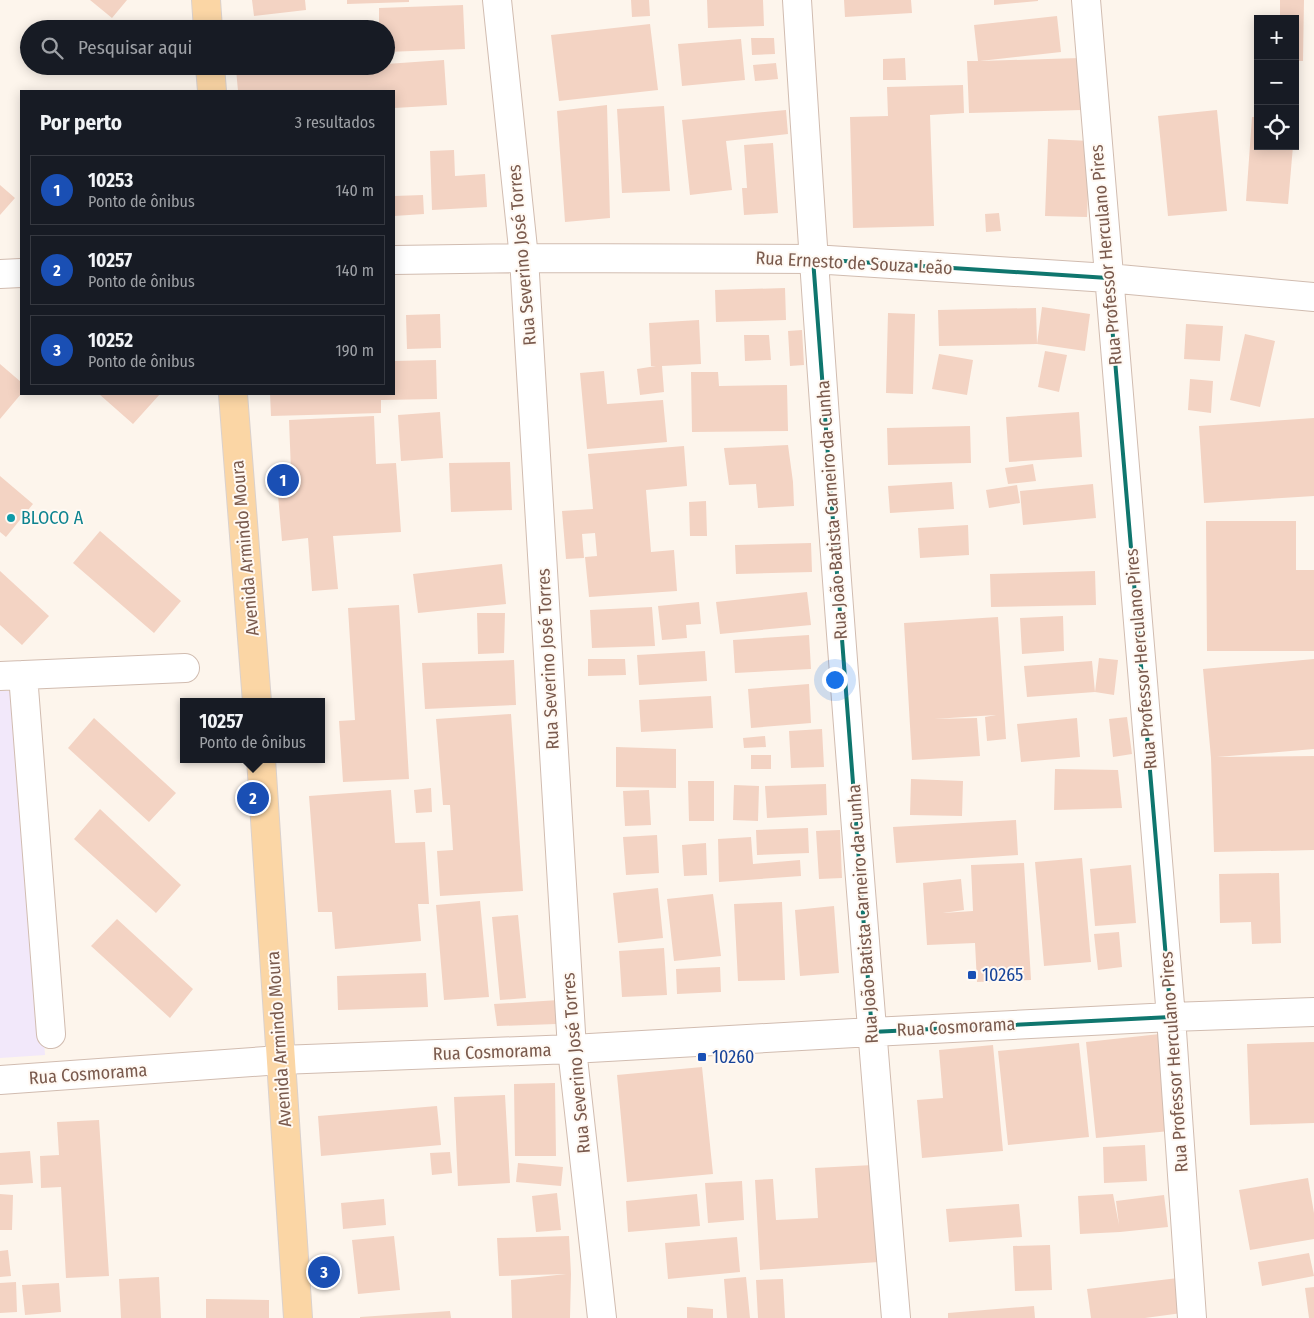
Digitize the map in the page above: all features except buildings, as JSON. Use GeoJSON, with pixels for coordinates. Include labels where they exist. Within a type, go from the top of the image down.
{"type":"FeatureCollection","features":[{"type":"Feature","properties":{"kind":"main road"},"geometry":{"type":"LineString","coordinates":[[206,0],[207,20]]}},
{"type":"Feature","properties":{"kind":"main road"},"geometry":{"type":"LineString","coordinates":[[211,75],[212,90]]}},
{"type":"Feature","properties":{"kind":"main road","name":"Avenida Armindo Moura"},"geometry":{"type":"LineString","coordinates":[[232,395],[257,698]]}},
{"type":"Feature","properties":{"kind":"main road","name":"Avenida Armindo Moura"},"geometry":{"type":"LineString","coordinates":[[261,763],[298,1318]]}},
{"type":"Feature","properties":{"kind":"street","name":"Rua Severino José Torres"},"geometry":{"type":"LineString","coordinates":[[497,0],[524,258],[572,1050],[602,1318]]}},
{"type":"Feature","properties":{"kind":"street","name":"Rua João Batista Carneiro da Cunha"},"geometry":{"type":"LineString","coordinates":[[798,0],[813,259],[872,1032],[896,1318]]}},
{"type":"Feature","properties":{"kind":"street","name":"Rua Professor Herculano Pires"},"geometry":{"type":"LineString","coordinates":[[1086,0],[1171,1017],[1192,1318]]}},
{"type":"Feature","properties":{"kind":"street","name":"Rua Ernesto de Souza Leão"},"geometry":{"type":"LineString","coordinates":[[395,260],[524,258],[813,259],[1108,278],[1314,297]]}},
{"type":"Feature","properties":{"kind":"street"},"geometry":{"type":"LineString","coordinates":[[0,274],[20,273]]}},
{"type":"Feature","properties":{"kind":"street"},"geometry":{"type":"LineString","coordinates":[[51,1034],[12,676],[184,668]]}},
{"type":"Feature","properties":{"kind":"street","name":"Rua Cosmorama"},"geometry":{"type":"LineString","coordinates":[[0,1080],[280,1060],[572,1050],[872,1032],[1314,1012]]}},
{"type":"Feature","properties":{"kind":"highlighted area"},"geometry":{"type":"Polygon","coordinates":[[[813,259],[1108,278],[1171,1017],[872,1032],[813,259]]]}},
{"type":"Feature","properties":{"kind":"shaded area"},"geometry":{"type":"Polygon","coordinates":[[[0,691],[18,691],[45,1055],[0,1058],[0,691]]]}},
{"type":"Feature","properties":{"kind":"place","name":"10253"},"geometry":{"type":"Point","coordinates":[283,480]}},
{"type":"Feature","properties":{"kind":"place","name":"BLOCO A"},"geometry":{"type":"Point","coordinates":[11,518]}},
{"type":"Feature","properties":{"kind":"place","name":"10257"},"geometry":{"type":"Point","coordinates":[253,798]}},
{"type":"Feature","properties":{"kind":"place","name":"10265"},"geometry":{"type":"Point","coordinates":[972,975]}},
{"type":"Feature","properties":{"kind":"place","name":"10260"},"geometry":{"type":"Point","coordinates":[702,1057]}},
{"type":"Feature","properties":{"kind":"place","name":"10252"},"geometry":{"type":"Point","coordinates":[324,1272]}}]}
